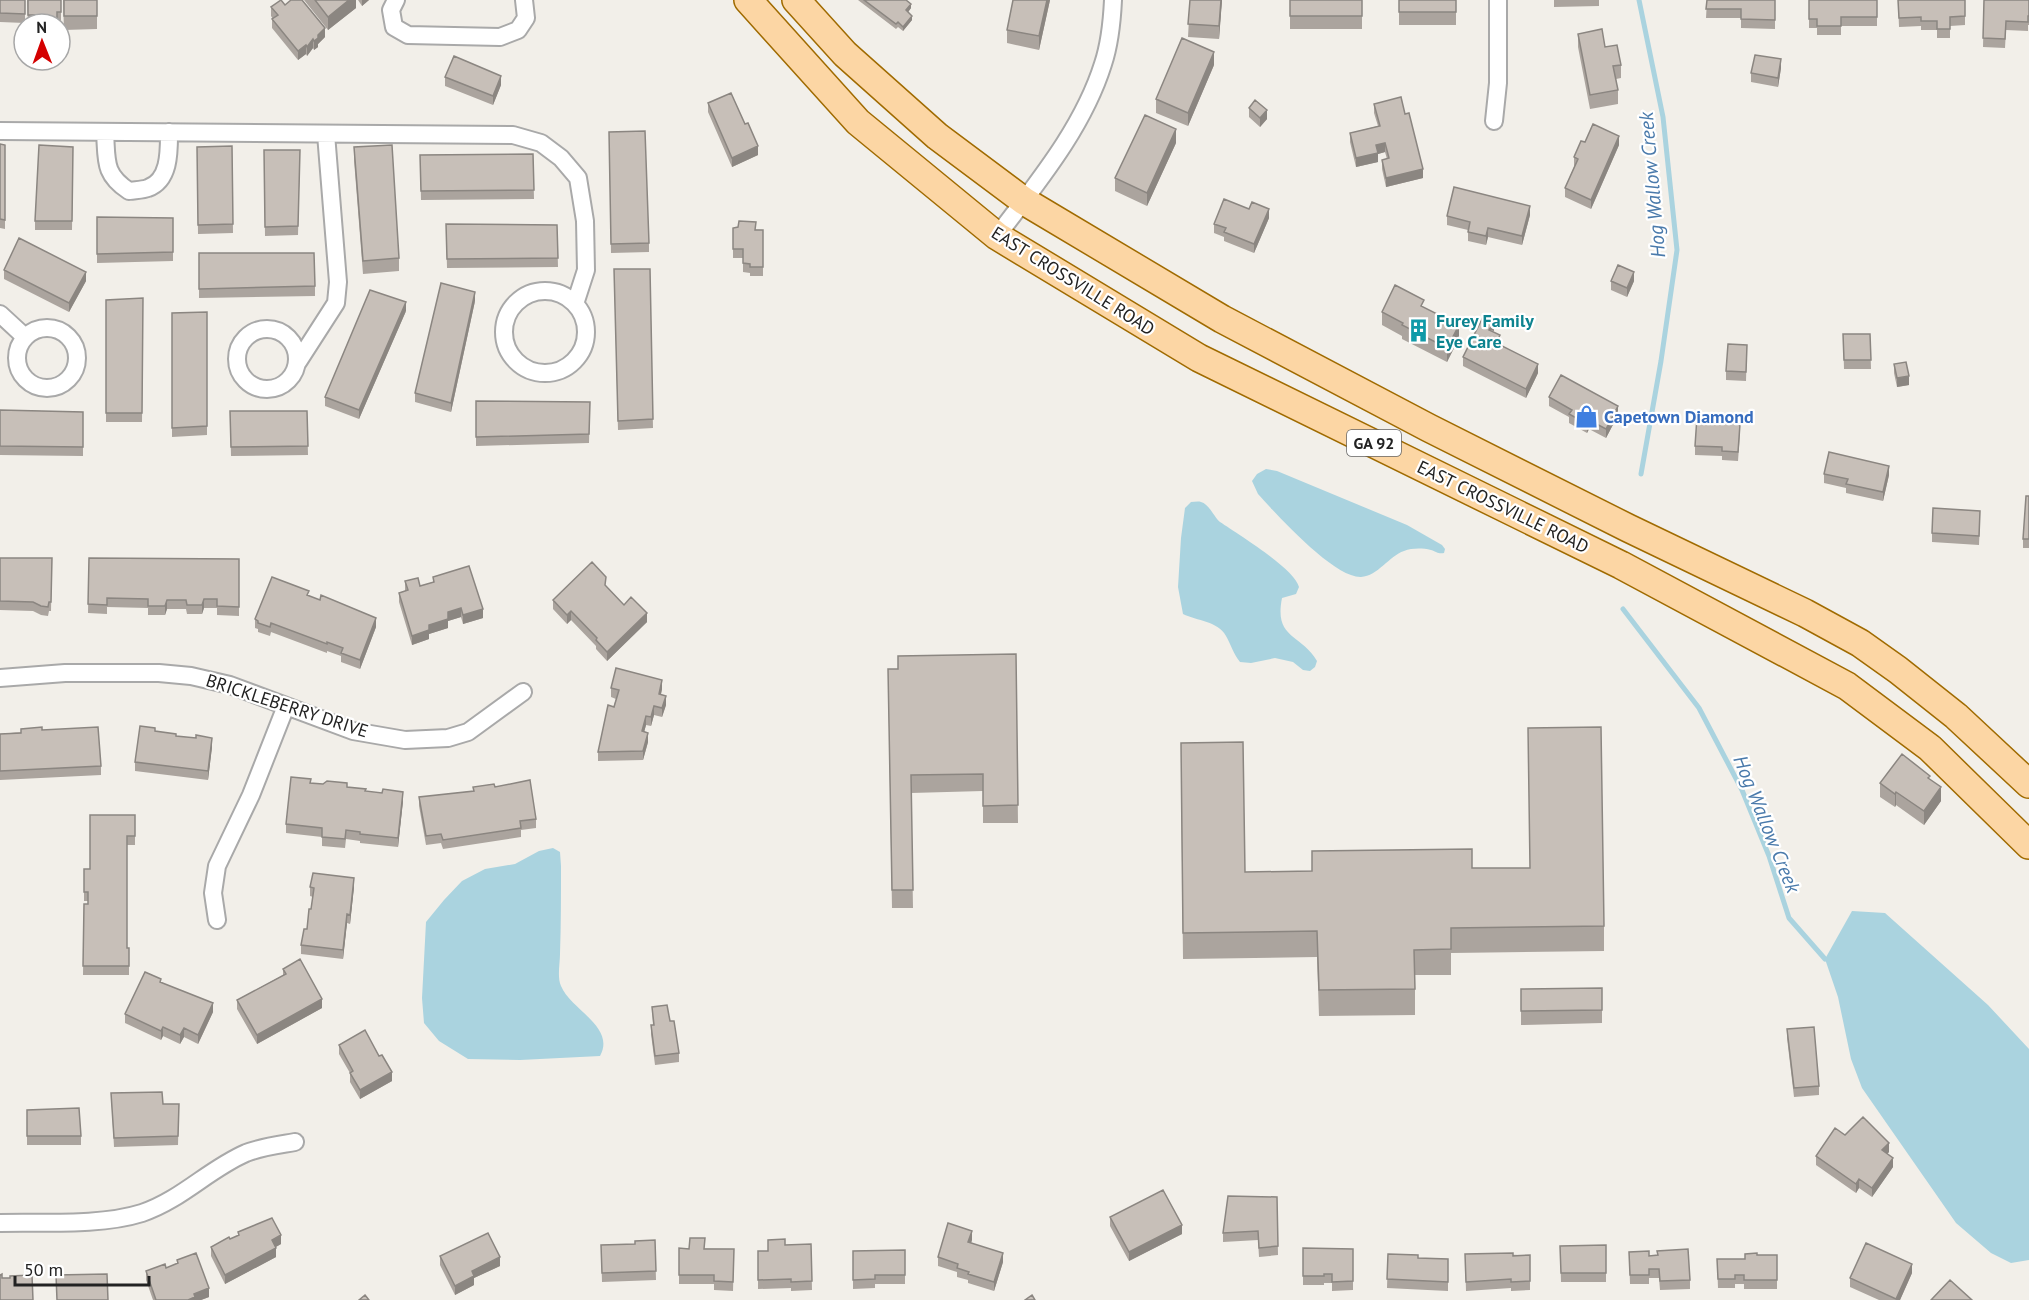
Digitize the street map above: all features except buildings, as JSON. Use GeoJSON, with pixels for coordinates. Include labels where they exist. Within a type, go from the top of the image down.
{"type":"FeatureCollection","features":[{"type":"Feature","properties":{"kind":"main road","name":"EAST CROSSVILLE ROAD"},"geometry":{"type":"LineString","coordinates":[[748,0],[858,122],[997,236],[1199,358],[1621,565],[1847,686],[1930,748],[2029,845]]}},
{"type":"Feature","properties":{"kind":"main road","name":"EAST CROSSVILLE ROAD"},"geometry":{"type":"LineString","coordinates":[[796,0],[845,54],[937,136],[1024,201],[1222,319],[1429,428],[1805,613],[1860,643],[1956,716],[2029,784]]}},
{"type":"Feature","properties":{"kind":"street"},"geometry":{"type":"LineString","coordinates":[[396,0],[391,10],[394,27],[408,34],[500,37],[518,30],[526,18],[524,0]]}},
{"type":"Feature","properties":{"kind":"street"},"geometry":{"type":"LineString","coordinates":[[997,236],[1046,171],[1081,117],[1103,64],[1111,29],[1113,0]]}},
{"type":"Feature","properties":{"kind":"street"},"geometry":{"type":"LineString","coordinates":[[1494,121],[1498,83],[1498,0]]}},
{"type":"Feature","properties":{"kind":"street"},"geometry":{"type":"LineString","coordinates":[[0,131],[513,135],[541,143],[561,158],[578,178],[585,221],[586,270],[575,304]]}},
{"type":"Feature","properties":{"kind":"street"},"geometry":{"type":"LineString","coordinates":[[105,132],[107,165],[115,182],[129,191],[150,188],[164,174],[169,156],[169,132]]}},
{"type":"Feature","properties":{"kind":"street"},"geometry":{"type":"LineString","coordinates":[[298,362],[336,303],[338,282],[326,134]]}},
{"type":"Feature","properties":{"kind":"street"},"geometry":{"type":"LineString","coordinates":[[547,291],[567,298],[575,304],[581,313],[586,334],[579,354],[572,363],[563,369],[543,373],[522,366],[514,359],[508,350],[504,329],[506,319],[518,302],[526,296],[547,291]]}},
{"type":"Feature","properties":{"kind":"street"},"geometry":{"type":"LineString","coordinates":[[0,314],[25,337]]}},
{"type":"Feature","properties":{"kind":"street","name":"BRICKLEBERRY DRIVE"},"geometry":{"type":"LineString","coordinates":[[0,678],[65,673],[159,673],[191,676],[231,685],[353,731],[405,740],[448,738],[468,732],[523,692]]}},
{"type":"Feature","properties":{"kind":"street"},"geometry":{"type":"LineString","coordinates":[[217,920],[213,892],[217,866],[251,795],[286,706]]}},
{"type":"Feature","properties":{"kind":"street"},"geometry":{"type":"LineString","coordinates":[[0,1223],[110,1220],[141,1213],[168,1202],[246,1153],[295,1142]]}},
{"type":"Feature","properties":{"kind":"water"},"geometry":{"type":"Polygon","coordinates":[[[1266,469],[1277,471],[1407,525],[1442,545],[1445,549],[1444,553],[1424,549],[1407,550],[1367,576],[1350,575],[1306,543],[1258,494],[1252,481],[1257,474],[1266,469]]]}},
{"type":"Feature","properties":{"kind":"water"},"geometry":{"type":"Polygon","coordinates":[[[1191,502],[1204,503],[1220,522],[1265,552],[1288,571],[1295,580],[1299,587],[1296,594],[1282,598],[1282,621],[1285,629],[1317,661],[1315,667],[1310,671],[1303,670],[1293,662],[1275,658],[1251,663],[1240,662],[1226,636],[1218,627],[1183,614],[1178,587],[1181,538],[1185,508],[1191,502]]]}},
{"type":"Feature","properties":{"kind":"water"},"geometry":{"type":"Polygon","coordinates":[[[553,848],[560,852],[561,866],[560,982],[566,995],[590,1019],[602,1036],[603,1046],[600,1056],[520,1060],[468,1059],[439,1041],[424,1023],[422,998],[426,922],[462,881],[485,869],[515,864],[539,851],[553,848]]]}},
{"type":"Feature","properties":{"kind":"water"},"geometry":{"type":"Polygon","coordinates":[[[1852,911],[1885,913],[1988,1005],[2029,1049],[2029,1260],[2011,1263],[1991,1253],[1956,1223],[1862,1088],[1851,1059],[1838,997],[1825,959],[1852,911]]]}},
{"type":"Feature","properties":{"kind":"waterway","name":"Hog Wallow Creek"},"geometry":{"type":"LineString","coordinates":[[1639,0],[1663,117],[1677,250],[1661,361],[1641,474]]}},
{"type":"Feature","properties":{"kind":"waterway","name":"Hog Wallow Creek"},"geometry":{"type":"LineString","coordinates":[[1623,609],[1699,708],[1742,790],[1769,856],[1789,918],[1825,959]]}},
{"type":"Feature","properties":{"kind":"place","name":"Furey Family Eye Care"},"geometry":{"type":"Point","coordinates":[1418,331]}},
{"type":"Feature","properties":{"kind":"place","name":"Capetown Diamond"},"geometry":{"type":"Point","coordinates":[1586,417]}}]}
